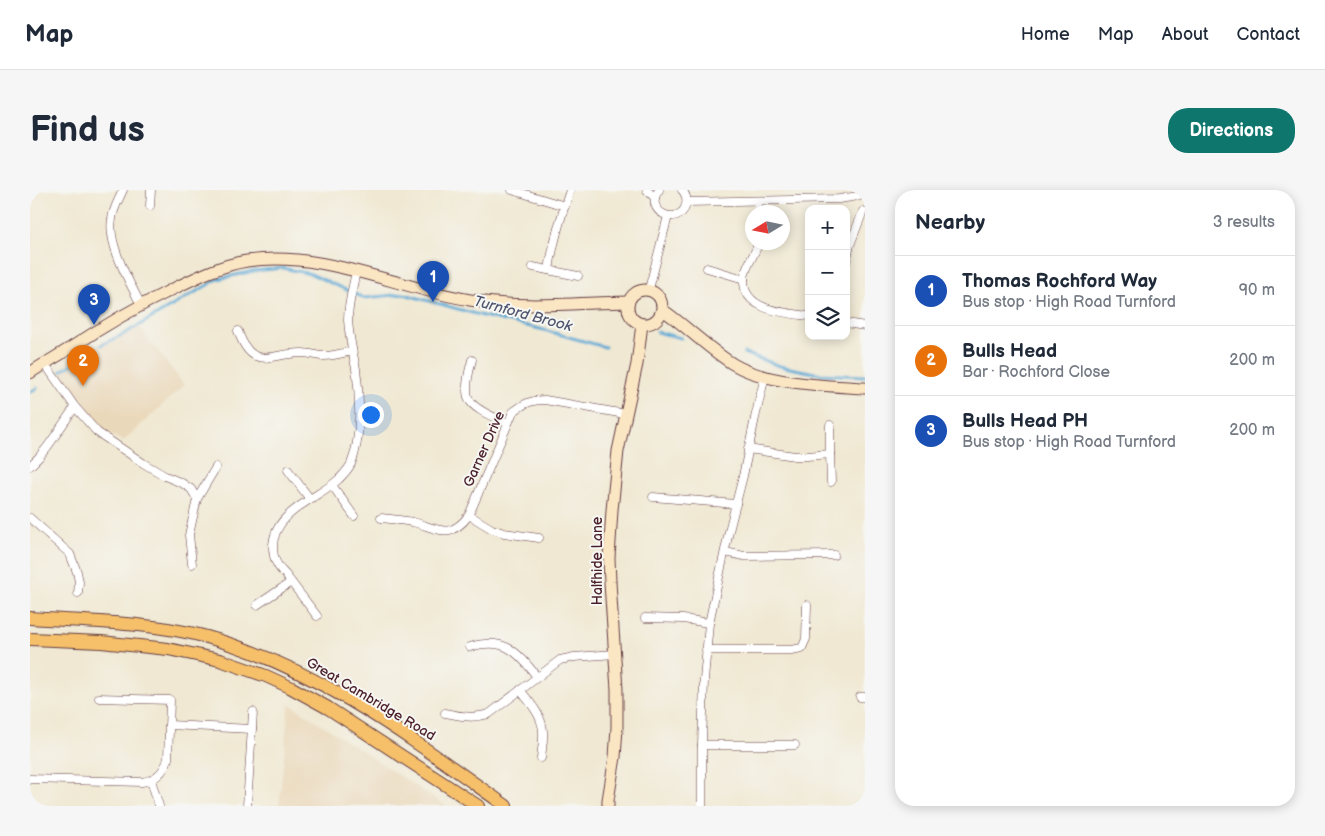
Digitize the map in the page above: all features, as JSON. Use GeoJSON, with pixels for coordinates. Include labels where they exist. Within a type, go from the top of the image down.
{"type":"FeatureCollection","features":[{"type":"Feature","properties":{"kind":"main road"},"geometry":{"type":"LineString","coordinates":[[31,369],[45,364],[141,305],[203,274],[246,261],[272,259],[303,260],[356,271],[441,294],[497,304],[628,302]]}},
{"type":"Feature","properties":{"kind":"main road"},"geometry":{"type":"LineString","coordinates":[[649,289],[658,294],[662,299],[663,310],[658,319],[653,323],[642,324],[635,321],[629,313],[628,302],[631,296],[639,290],[649,289]]}},
{"type":"Feature","properties":{"kind":"main road"},"geometry":{"type":"LineString","coordinates":[[663,310],[736,366],[765,376],[795,383],[865,388]]}},
{"type":"Feature","properties":{"kind":"main road","name":"Halfhide Lane"},"geometry":{"type":"LineString","coordinates":[[607,804],[615,757],[617,728],[617,690],[610,582],[610,535],[615,478],[637,364],[642,324]]}},
{"type":"Feature","properties":{"kind":"main road","name":"Great Cambridge Road"},"geometry":{"type":"LineString","coordinates":[[30,618],[153,628],[206,637],[254,652],[280,663],[341,695],[395,729],[506,806]]}},
{"type":"Feature","properties":{"kind":"main road"},"geometry":{"type":"LineString","coordinates":[[30,638],[101,642],[168,649],[220,660],[258,673],[290,687],[328,708],[478,806]]}},
{"type":"Feature","properties":{"kind":"street"},"geometry":{"type":"LineString","coordinates":[[123,190],[112,218],[111,229],[125,271],[141,305]]}},
{"type":"Feature","properties":{"kind":"street"},"geometry":{"type":"LineString","coordinates":[[150,206],[151,190]]}},
{"type":"Feature","properties":{"kind":"street"},"geometry":{"type":"LineString","coordinates":[[512,190],[565,206]]}},
{"type":"Feature","properties":{"kind":"street"},"geometry":{"type":"LineString","coordinates":[[549,270],[570,190]]}},
{"type":"Feature","properties":{"kind":"street"},"geometry":{"type":"LineString","coordinates":[[647,190],[655,198],[656,206],[661,213],[668,216],[678,215],[684,209],[687,202],[685,193],[682,190]]}},
{"type":"Feature","properties":{"kind":"street"},"geometry":{"type":"LineString","coordinates":[[655,198],[660,190]]}},
{"type":"Feature","properties":{"kind":"street"},"geometry":{"type":"LineString","coordinates":[[687,202],[839,199],[859,194]]}},
{"type":"Feature","properties":{"kind":"street"},"geometry":{"type":"LineString","coordinates":[[758,201],[758,205]]}},
{"type":"Feature","properties":{"kind":"street"},"geometry":{"type":"LineString","coordinates":[[849,250],[863,211]]}},
{"type":"Feature","properties":{"kind":"street"},"geometry":{"type":"LineString","coordinates":[[649,289],[668,216]]}},
{"type":"Feature","properties":{"kind":"street"},"geometry":{"type":"LineString","coordinates":[[756,250],[744,278],[746,292],[754,302],[765,308],[805,315]]}},
{"type":"Feature","properties":{"kind":"street"},"geometry":{"type":"LineString","coordinates":[[533,267],[578,276]]}},
{"type":"Feature","properties":{"kind":"street"},"geometry":{"type":"LineString","coordinates":[[707,268],[744,278]]}},
{"type":"Feature","properties":{"kind":"street"},"geometry":{"type":"LineString","coordinates":[[317,616],[286,574],[279,568],[275,561],[273,546],[276,530],[284,519],[347,471],[356,448],[359,401],[348,319],[356,271]]}},
{"type":"Feature","properties":{"kind":"street"},"geometry":{"type":"LineString","coordinates":[[850,324],[865,326]]}},
{"type":"Feature","properties":{"kind":"street"},"geometry":{"type":"LineString","coordinates":[[238,331],[248,350],[260,357],[273,358],[302,353],[327,356],[352,351]]}},
{"type":"Feature","properties":{"kind":"street"},"geometry":{"type":"LineString","coordinates":[[472,360],[467,396],[471,403],[479,410],[507,423]]}},
{"type":"Feature","properties":{"kind":"street"},"geometry":{"type":"LineString","coordinates":[[45,364],[75,407],[105,438],[160,473],[191,489],[197,499]]}},
{"type":"Feature","properties":{"kind":"street"},"geometry":{"type":"LineString","coordinates":[[702,806],[702,745],[709,623],[765,376]]}},
{"type":"Feature","properties":{"kind":"street","name":"Garner Drive"},"geometry":{"type":"LineString","coordinates":[[469,515],[507,423],[513,412],[524,404],[534,400],[545,400],[626,414]]}},
{"type":"Feature","properties":{"kind":"street"},"geometry":{"type":"LineString","coordinates":[[30,466],[50,445],[75,407]]}},
{"type":"Feature","properties":{"kind":"street"},"geometry":{"type":"LineString","coordinates":[[830,425],[832,482]]}},
{"type":"Feature","properties":{"kind":"street"},"geometry":{"type":"LineString","coordinates":[[748,449],[794,456],[830,454]]}},
{"type":"Feature","properties":{"kind":"street"},"geometry":{"type":"LineString","coordinates":[[192,564],[190,535],[197,499],[216,467]]}},
{"type":"Feature","properties":{"kind":"street"},"geometry":{"type":"LineString","coordinates":[[288,470],[310,499]]}},
{"type":"Feature","properties":{"kind":"street"},"geometry":{"type":"LineString","coordinates":[[332,484],[354,516]]}},
{"type":"Feature","properties":{"kind":"street"},"geometry":{"type":"LineString","coordinates":[[653,497],[736,504]]}},
{"type":"Feature","properties":{"kind":"street"},"geometry":{"type":"LineString","coordinates":[[381,518],[415,522],[433,529],[445,531],[459,526],[469,515],[492,529],[504,533],[538,538]]}},
{"type":"Feature","properties":{"kind":"street"},"geometry":{"type":"LineString","coordinates":[[30,518],[70,554],[78,572],[78,593]]}},
{"type":"Feature","properties":{"kind":"street"},"geometry":{"type":"LineString","coordinates":[[725,552],[744,556],[834,555]]}},
{"type":"Feature","properties":{"kind":"street"},"geometry":{"type":"LineString","coordinates":[[257,605],[291,582]]}},
{"type":"Feature","properties":{"kind":"street"},"geometry":{"type":"LineString","coordinates":[[706,650],[791,650],[802,648],[806,639],[807,605]]}},
{"type":"Feature","properties":{"kind":"street"},"geometry":{"type":"LineString","coordinates":[[645,618],[683,619],[709,623]]}},
{"type":"Feature","properties":{"kind":"street"},"geometry":{"type":"LineString","coordinates":[[470,647],[483,643],[494,643],[504,646],[526,663],[537,678]]}},
{"type":"Feature","properties":{"kind":"street"},"geometry":{"type":"LineString","coordinates":[[445,713],[470,717],[484,715],[493,711],[555,663],[566,658],[615,654]]}},
{"type":"Feature","properties":{"kind":"street"},"geometry":{"type":"LineString","coordinates":[[520,690],[542,724],[541,758]]}},
{"type":"Feature","properties":{"kind":"street"},"geometry":{"type":"LineString","coordinates":[[30,779],[135,782],[151,780],[160,774],[168,759],[170,700],[99,698]]}},
{"type":"Feature","properties":{"kind":"street"},"geometry":{"type":"LineString","coordinates":[[247,806],[253,712]]}},
{"type":"Feature","properties":{"kind":"street"},"geometry":{"type":"LineString","coordinates":[[169,724],[252,729]]}},
{"type":"Feature","properties":{"kind":"street"},"geometry":{"type":"LineString","coordinates":[[702,745],[795,745]]}},
{"type":"Feature","properties":{"kind":"street"},"geometry":{"type":"LineString","coordinates":[[151,780],[159,806]]}},
{"type":"Feature","properties":{"kind":"shaded area"},"geometry":{"type":"Polygon","coordinates":[[[138,325],[184,385],[123,441],[98,425],[62,379],[60,372],[64,365],[84,351],[138,325]]]}},
{"type":"Feature","properties":{"kind":"shaded area"},"geometry":{"type":"Polygon","coordinates":[[[290,704],[446,806],[279,806],[290,704]]]}},
{"type":"Feature","properties":{"kind":"waterway","name":"Turnford Brook"},"geometry":{"type":"LineString","coordinates":[[101,345],[124,334],[218,279],[254,271],[283,268],[311,274],[364,298],[404,294],[605,347]]}},
{"type":"Feature","properties":{"kind":"waterway","name":"Turnford Brook"},"geometry":{"type":"LineString","coordinates":[[657,332],[681,338]]}},
{"type":"Feature","properties":{"kind":"waterway","name":"Turnford Brook"},"geometry":{"type":"LineString","coordinates":[[744,353],[780,366],[820,374],[865,376]]}},
{"type":"Feature","properties":{"kind":"waterway","name":"Turnford Brook"},"geometry":{"type":"LineString","coordinates":[[61,371],[80,360]]}},
{"type":"Feature","properties":{"kind":"waterway","name":"Turnford Brook"},"geometry":{"type":"LineString","coordinates":[[30,392],[37,388]]}},
{"type":"Feature","properties":{"kind":"place","name":"Thomas Rochford Way"},"geometry":{"type":"Point","coordinates":[433,302]}},
{"type":"Feature","properties":{"kind":"place","name":"Bulls Head PH"},"geometry":{"type":"Point","coordinates":[94,325]}},
{"type":"Feature","properties":{"kind":"place","name":"Bulls Head"},"geometry":{"type":"Point","coordinates":[83,386]}}]}
